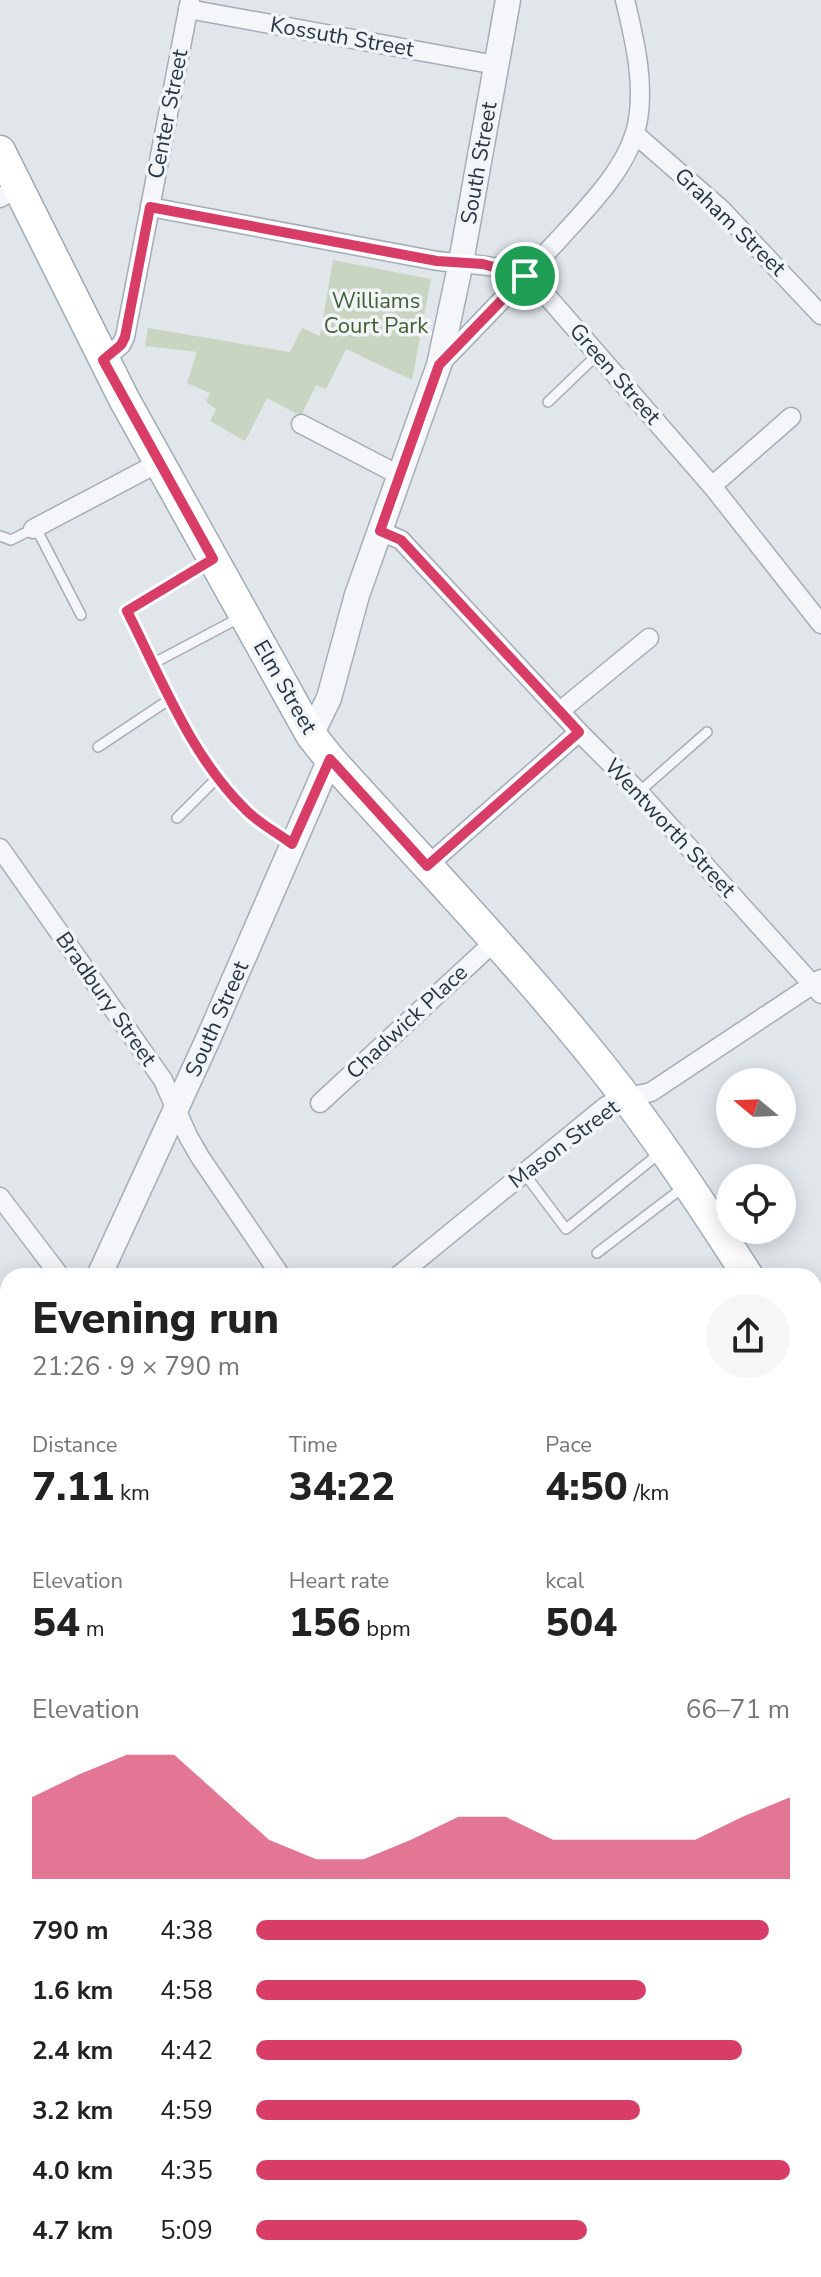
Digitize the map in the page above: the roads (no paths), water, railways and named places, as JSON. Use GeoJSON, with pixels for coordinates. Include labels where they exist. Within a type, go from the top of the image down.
{"type":"FeatureCollection","features":[{"type":"Feature","properties":{"kind":"main road","name":"Elm Street"},"geometry":{"type":"LineString","coordinates":[[0,151],[9,192],[311,735],[566,1023],[626,1097],[743,1268]]}},
{"type":"Feature","properties":{"kind":"street","name":"South Street"},"geometry":{"type":"LineString","coordinates":[[311,735],[329,698],[357,595],[439,365],[461,262],[508,0]]}},
{"type":"Feature","properties":{"kind":"street"},"geometry":{"type":"LineString","coordinates":[[439,365],[594,199],[624,156],[635,134],[639,102],[638,72],[625,0]]}},
{"type":"Feature","properties":{"kind":"street","name":"Kossuth Street"},"geometry":{"type":"LineString","coordinates":[[189,4],[496,65]]}},
{"type":"Feature","properties":{"kind":"street","name":"Center Street"},"geometry":{"type":"LineString","coordinates":[[103,360],[121,345],[125,337],[189,4]]}},
{"type":"Feature","properties":{"kind":"street","name":"Graham Street"},"geometry":{"type":"LineString","coordinates":[[635,134],[737,224],[819,307]]}},
{"type":"Feature","properties":{"kind":"street","name":"Green Street"},"geometry":{"type":"LineString","coordinates":[[150,207],[437,261],[499,267],[525,276],[541,287],[712,486],[821,624]]}},
{"type":"Feature","properties":{"kind":"street"},"geometry":{"type":"LineString","coordinates":[[712,486],[791,417]]}},
{"type":"Feature","properties":{"kind":"street"},"geometry":{"type":"LineString","coordinates":[[301,424],[399,475]]}},
{"type":"Feature","properties":{"kind":"street"},"geometry":{"type":"LineString","coordinates":[[35,528],[160,462]]}},
{"type":"Feature","properties":{"kind":"street","name":"Wentworth Street"},"geometry":{"type":"LineString","coordinates":[[380,531],[401,540],[818,986]]}},
{"type":"Feature","properties":{"kind":"street"},"geometry":{"type":"LineString","coordinates":[[560,711],[649,638]]}},
{"type":"Feature","properties":{"kind":"street"},"geometry":{"type":"LineString","coordinates":[[427,866],[579,732]]}},
{"type":"Feature","properties":{"kind":"street","name":"South Street"},"geometry":{"type":"LineString","coordinates":[[103,1268],[330,759]]}},
{"type":"Feature","properties":{"kind":"street","name":"Bradbury Street"},"geometry":{"type":"LineString","coordinates":[[0,848],[163,1080],[200,1157],[276,1268]]}},
{"type":"Feature","properties":{"kind":"street","name":"Chadwick Place"},"geometry":{"type":"LineString","coordinates":[[320,1103],[494,942]]}},
{"type":"Feature","properties":{"kind":"street","name":"Mason Street"},"geometry":{"type":"LineString","coordinates":[[408,1268],[606,1106],[626,1097],[651,1092],[818,986]]}},
{"type":"Feature","properties":{"kind":"street"},"geometry":{"type":"LineString","coordinates":[[0,1197],[54,1268]]}},
{"type":"Feature","properties":{"kind":"lane"},"geometry":{"type":"LineString","coordinates":[[548,402],[598,354]]}},
{"type":"Feature","properties":{"kind":"lane"},"geometry":{"type":"LineString","coordinates":[[0,536],[11,540],[35,528],[81,615]]}},
{"type":"Feature","properties":{"kind":"lane"},"geometry":{"type":"LineString","coordinates":[[213,559],[127,611],[170,699],[217,778],[249,813],[292,844]]}},
{"type":"Feature","properties":{"kind":"lane"},"geometry":{"type":"LineString","coordinates":[[154,663],[245,615]]}},
{"type":"Feature","properties":{"kind":"lane"},"geometry":{"type":"LineString","coordinates":[[98,747],[170,699]]}},
{"type":"Feature","properties":{"kind":"lane"},"geometry":{"type":"LineString","coordinates":[[639,792],[707,732]]}},
{"type":"Feature","properties":{"kind":"lane"},"geometry":{"type":"LineString","coordinates":[[177,818],[217,778]]}},
{"type":"Feature","properties":{"kind":"lane"},"geometry":{"type":"LineString","coordinates":[[524,1173],[566,1229],[664,1150]]}},
{"type":"Feature","properties":{"kind":"lane"},"geometry":{"type":"LineString","coordinates":[[597,1253],[688,1184]]}},
{"type":"Feature","properties":{"kind":"park label","name":"Williams Court Park"},"geometry":{"type":"Point","coordinates":[376,314]}}]}
